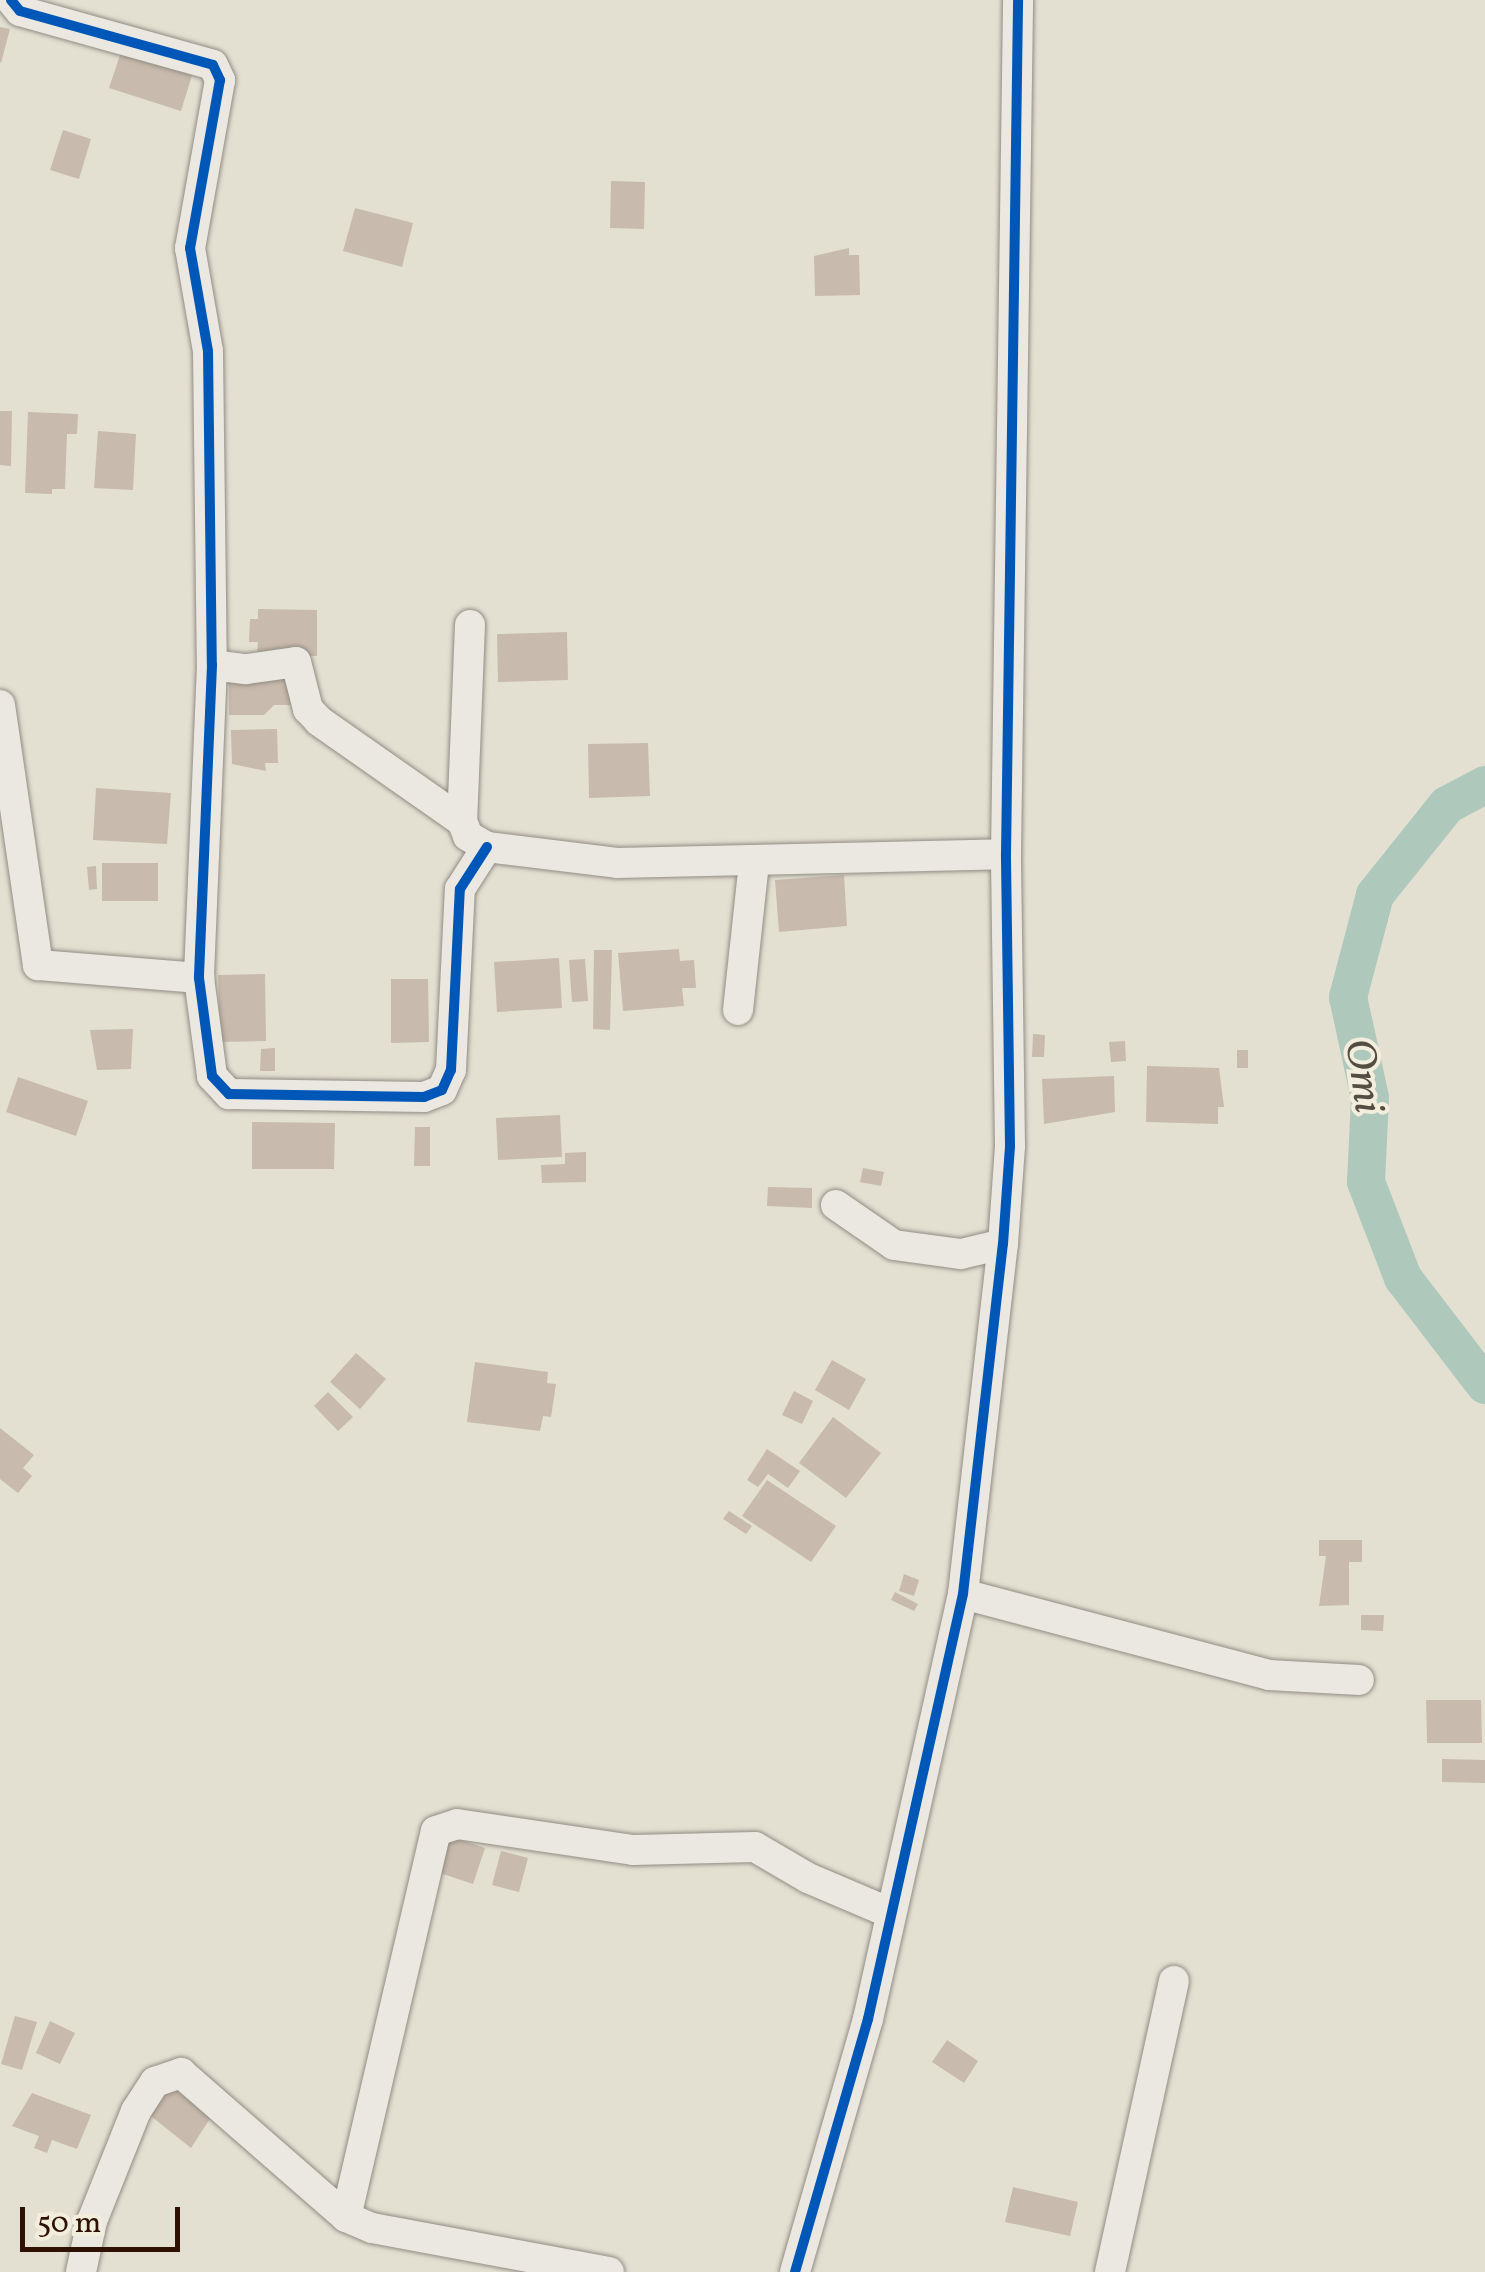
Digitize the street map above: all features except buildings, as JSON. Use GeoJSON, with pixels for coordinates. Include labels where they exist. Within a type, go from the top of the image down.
{"type":"FeatureCollection","features":[{"type":"Feature","properties":{"kind":"street"},"geometry":{"type":"LineString","coordinates":[[11,0],[20,11],[213,64],[220,80],[190,248],[208,352],[212,664],[199,978],[212,1076],[229,1094],[424,1097],[442,1090],[451,1070],[460,889],[487,847]]}},
{"type":"Feature","properties":{"kind":"street"},"geometry":{"type":"LineString","coordinates":[[795,2272],[868,2019],[888,1912],[964,1594],[1002,1244],[1010,1146],[1006,854],[1018,0]]}},
{"type":"Feature","properties":{"kind":"street"},"geometry":{"type":"LineString","coordinates":[[470,626],[462,822],[468,836],[487,847],[618,864],[1006,854]]}},
{"type":"Feature","properties":{"kind":"street"},"geometry":{"type":"LineString","coordinates":[[212,664],[246,669],[296,662],[308,710],[462,822]]}},
{"type":"Feature","properties":{"kind":"street"},"geometry":{"type":"LineString","coordinates":[[0,705],[38,965],[199,978]]}},
{"type":"Feature","properties":{"kind":"street"},"geometry":{"type":"LineString","coordinates":[[738,1010],[754,862]]}},
{"type":"Feature","properties":{"kind":"street"},"geometry":{"type":"LineString","coordinates":[[836,1204],[894,1245],[961,1254],[1002,1244]]}},
{"type":"Feature","properties":{"kind":"street"},"geometry":{"type":"LineString","coordinates":[[964,1594],[1269,1675],[1358,1680]]}},
{"type":"Feature","properties":{"kind":"street"},"geometry":{"type":"LineString","coordinates":[[346,2217],[436,1831],[458,1824],[633,1850],[756,1847],[808,1878],[888,1912]]}},
{"type":"Feature","properties":{"kind":"street"},"geometry":{"type":"LineString","coordinates":[[1110,2272],[1174,1981]]}},
{"type":"Feature","properties":{"kind":"street"},"geometry":{"type":"LineString","coordinates":[[81,2272],[92,2221],[136,2111],[156,2082],[181,2073],[346,2217],[372,2228],[610,2272]]}},
{"type":"Feature","properties":{"kind":"waterway","name":"Omi"},"geometry":{"type":"LineString","coordinates":[[1485,785],[1447,805],[1375,895],[1348,997],[1370,1098],[1366,1182],[1403,1278],[1485,1385]]}},
{"type":"Feature","properties":{"kind":"cycle path"},"geometry":{"type":"LineString","coordinates":[[11,0],[20,11],[213,65],[220,80],[190,248],[208,351],[212,665],[199,978],[212,1076],[229,1094],[424,1097],[442,1090],[451,1070],[460,889],[487,847]]}},
{"type":"Feature","properties":{"kind":"cycle path"},"geometry":{"type":"LineString","coordinates":[[795,2272],[868,2019],[963,1594],[1003,1244],[1010,1146],[1006,854],[1018,0]]}}]}
